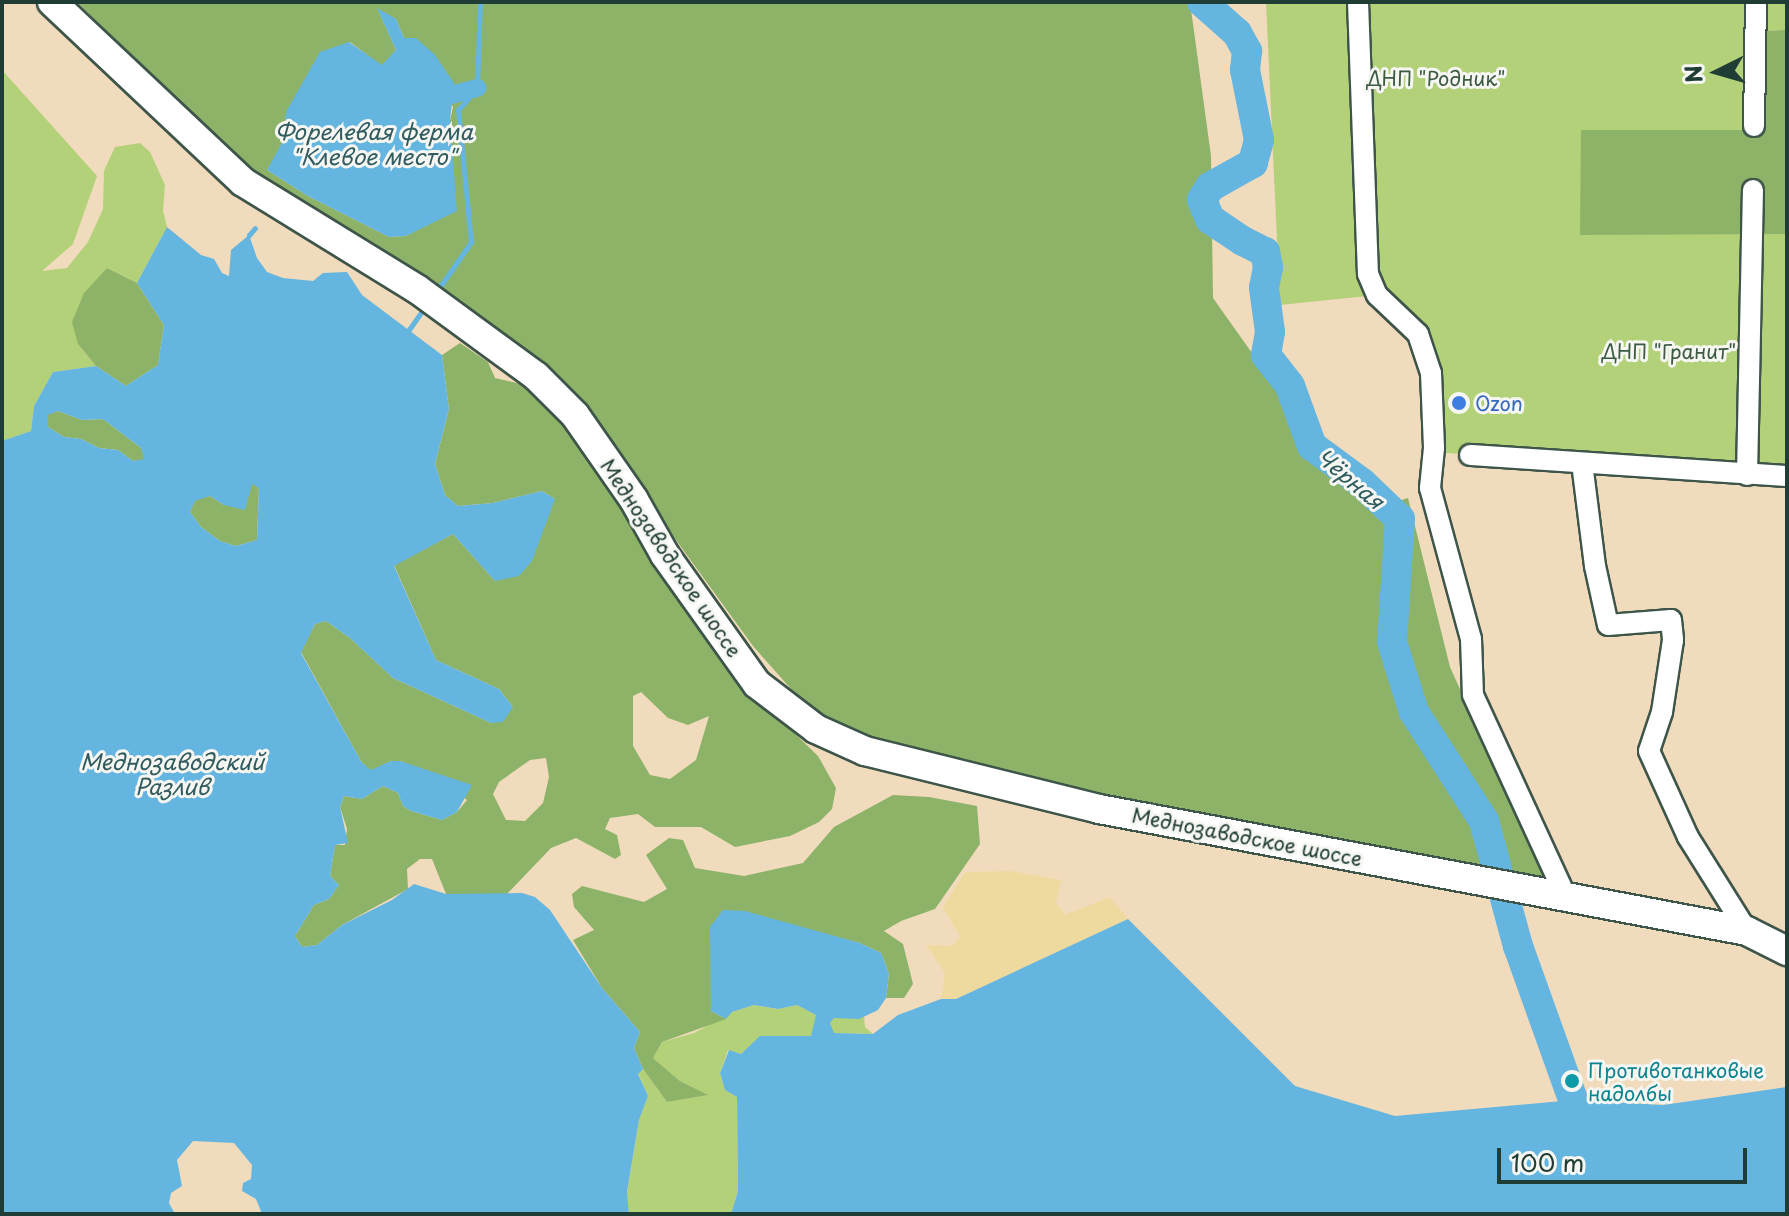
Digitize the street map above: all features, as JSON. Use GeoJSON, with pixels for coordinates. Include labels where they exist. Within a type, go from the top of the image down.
{"type":"FeatureCollection","features":[{"type":"Feature","properties":{"kind":"main road","name":"Меднозаводское шоссе"},"geometry":{"type":"LineString","coordinates":[[52,2],[243,182],[417,289],[536,376],[575,415],[634,500],[665,555],[757,684],[816,729],[865,751],[1099,809],[1747,931],[1787,951]]}},
{"type":"Feature","properties":{"kind":"street"},"geometry":{"type":"LineString","coordinates":[[1358,2],[1368,274],[1377,295],[1418,334],[1431,373],[1433,452],[1430,488],[1471,639],[1473,695],[1565,896]]}},
{"type":"Feature","properties":{"kind":"street"},"geometry":{"type":"LineString","coordinates":[[1754,126],[1756,2]]}},
{"type":"Feature","properties":{"kind":"street"},"geometry":{"type":"LineString","coordinates":[[1747,475],[1753,190]]}},
{"type":"Feature","properties":{"kind":"street"},"geometry":{"type":"LineString","coordinates":[[1433,452],[1787,476]]}},
{"type":"Feature","properties":{"kind":"street"},"geometry":{"type":"LineString","coordinates":[[1582,463],[1595,566],[1608,625],[1671,620],[1673,640],[1662,712],[1649,751],[1688,837],[1747,931]]}},
{"type":"Feature","properties":{"kind":"green space"},"geometry":{"type":"Polygon","coordinates":[[[77,2],[1190,2],[1211,156],[1213,298],[1274,384],[1305,454],[1370,510],[1408,498],[1450,667],[1545,877],[1071,791],[823,725],[753,646],[567,390],[422,275],[250,173],[77,2]],[[378,10],[396,50],[382,66],[350,42],[267,170],[308,196],[389,237],[406,236],[456,210],[450,121],[453,107],[404,38],[396,19],[378,10]]]}},
{"type":"Feature","properties":{"kind":"green space"},"geometry":{"type":"Polygon","coordinates":[[[1266,2],[1787,2],[1787,30],[1758,31],[1754,130],[1580,234],[1787,234],[1787,476],[1432,452],[1418,334],[1377,295],[1280,305],[1266,2]]]}},
{"type":"Feature","properties":{"kind":"green space"},"geometry":{"type":"Polygon","coordinates":[[[1787,30],[1787,234],[1580,235],[1581,130],[1753,130],[1758,31],[1787,30]]]}},
{"type":"Feature","properties":{"kind":"green space"},"geometry":{"type":"Polygon","coordinates":[[[2,70],[97,176],[73,244],[42,271],[67,268],[88,242],[103,209],[104,171],[115,147],[140,143],[150,152],[165,185],[163,211],[167,227],[137,283],[107,268],[78,344],[96,366],[53,372],[34,406],[31,431],[2,441],[2,70]]]}},
{"type":"Feature","properties":{"kind":"green space"},"geometry":{"type":"Polygon","coordinates":[[[107,268],[137,283],[164,325],[158,365],[126,386],[96,366],[78,344],[72,322],[84,293],[107,268]]]}},
{"type":"Feature","properties":{"kind":"green space"},"geometry":{"type":"Polygon","coordinates":[[[460,343],[488,362],[495,378],[525,385],[562,421],[617,490],[737,678],[818,756],[836,788],[832,809],[819,822],[790,836],[735,847],[701,827],[655,827],[638,814],[610,818],[605,829],[617,835],[621,855],[615,859],[576,838],[551,848],[507,894],[446,894],[432,859],[420,859],[407,869],[408,889],[342,925],[317,945],[302,947],[295,936],[314,905],[329,899],[339,885],[330,876],[335,845],[345,845],[347,829],[340,807],[344,796],[362,799],[383,786],[398,793],[403,806],[411,811],[442,820],[457,812],[467,800],[425,771],[400,761],[391,761],[371,771],[362,763],[301,652],[315,624],[326,621],[350,638],[393,678],[491,723],[513,707],[499,689],[436,660],[394,565],[453,534],[495,581],[555,499],[542,491],[493,503],[458,506],[445,495],[435,464],[449,409],[442,355],[460,343]],[[641,692],[633,696],[633,746],[650,775],[670,779],[696,760],[709,716],[688,725],[668,718],[641,692]],[[546,758],[530,760],[499,782],[493,794],[506,820],[525,821],[543,803],[549,777],[546,758]]]}},
{"type":"Feature","properties":{"kind":"green space"},"geometry":{"type":"Polygon","coordinates":[[[58,411],[82,420],[103,419],[141,448],[145,460],[133,461],[118,450],[99,448],[81,439],[64,437],[48,427],[47,415],[58,411]]]}},
{"type":"Feature","properties":{"kind":"green space"},"geometry":{"type":"Polygon","coordinates":[[[252,483],[259,487],[257,540],[236,546],[220,541],[201,527],[190,512],[195,500],[210,496],[224,505],[252,483]]]}},
{"type":"Feature","properties":{"kind":"green space"},"geometry":{"type":"Polygon","coordinates":[[[893,795],[929,797],[977,806],[980,844],[935,909],[901,921],[884,931],[903,944],[913,984],[904,998],[886,998],[889,974],[881,953],[860,943],[788,925],[711,967],[711,1011],[726,1019],[662,1042],[653,1058],[680,1081],[708,1095],[667,1102],[643,1069],[634,1048],[640,1032],[602,988],[573,940],[594,930],[574,907],[572,894],[582,886],[644,902],[667,889],[646,855],[669,838],[683,840],[695,868],[744,876],[803,863],[834,827],[893,795]]]}},
{"type":"Feature","properties":{"kind":"green space"},"geometry":{"type":"Polygon","coordinates":[[[754,1005],[778,1009],[797,1005],[816,1015],[816,1027],[811,1036],[761,1036],[741,1054],[728,1050],[720,1073],[725,1090],[737,1097],[738,1191],[731,1214],[629,1214],[627,1193],[639,1120],[648,1096],[638,1073],[643,1069],[667,1102],[707,1095],[680,1081],[653,1058],[662,1042],[694,1033],[732,1012],[754,1005]]]}},
{"type":"Feature","properties":{"kind":"green space"},"geometry":{"type":"Polygon","coordinates":[[[864,1016],[865,1027],[873,1034],[833,1033],[830,1023],[834,1018],[864,1016]]]}},
{"type":"Feature","properties":{"kind":"sand"},"geometry":{"type":"Polygon","coordinates":[[[1011,871],[1061,880],[1056,903],[1065,915],[1110,897],[1128,919],[956,999],[941,999],[945,973],[926,945],[952,946],[960,937],[943,907],[965,872],[1011,871]]]}},
{"type":"Feature","properties":{"kind":"water","name":"Форелевая ферма \"Клевое место\""},"geometry":{"type":"Polygon","coordinates":[[[377,8],[396,19],[404,38],[416,38],[435,55],[454,83],[450,121],[457,211],[406,236],[389,237],[308,196],[267,170],[283,141],[286,112],[320,52],[349,42],[382,65],[396,50],[377,8]]]}},
{"type":"Feature","properties":{"kind":"water","name":"Меднозаводский Разлив"},"geometry":{"type":"Polygon","coordinates":[[[167,227],[201,255],[214,259],[222,273],[229,276],[231,250],[249,235],[257,258],[267,272],[283,278],[313,281],[323,273],[347,272],[362,295],[442,355],[449,409],[435,464],[445,495],[458,506],[493,503],[542,491],[555,499],[532,561],[519,576],[495,581],[453,534],[394,566],[436,660],[499,689],[513,707],[503,722],[491,723],[393,678],[350,638],[326,621],[315,624],[301,653],[362,763],[371,770],[391,761],[400,761],[472,785],[457,812],[442,820],[411,811],[403,806],[398,793],[383,786],[362,799],[344,796],[340,807],[348,843],[335,845],[330,876],[339,885],[329,899],[314,905],[295,936],[302,947],[317,945],[342,925],[392,900],[414,884],[446,894],[522,893],[535,897],[550,910],[602,988],[640,1032],[634,1048],[643,1069],[638,1074],[648,1096],[639,1120],[627,1192],[629,1214],[262,1214],[256,1199],[242,1191],[243,1183],[251,1179],[252,1165],[234,1143],[193,1141],[177,1160],[182,1186],[171,1193],[169,1203],[175,1214],[2,1214],[2,441],[31,431],[34,406],[53,372],[96,366],[126,386],[158,365],[164,325],[137,283],[167,227]],[[58,411],[48,415],[48,427],[64,437],[81,439],[99,448],[118,450],[133,461],[144,459],[141,448],[103,419],[82,420],[58,411]],[[252,484],[245,510],[224,505],[210,496],[195,501],[190,512],[201,527],[220,541],[236,546],[257,540],[259,488],[252,484]]]}},
{"type":"Feature","properties":{"kind":"water"},"geometry":{"type":"Polygon","coordinates":[[[723,910],[745,911],[860,943],[881,953],[889,974],[886,998],[878,1010],[859,1019],[834,1018],[830,1023],[834,1033],[873,1034],[898,1015],[941,999],[956,999],[1128,919],[1295,1086],[1395,1116],[1573,1100],[1663,1105],[1787,1087],[1787,1214],[731,1214],[738,1191],[737,1097],[725,1090],[720,1073],[729,1050],[741,1054],[760,1036],[811,1036],[816,1015],[797,1005],[778,1009],[754,1005],[732,1012],[726,1019],[711,1011],[710,927],[723,910]]]}},
{"type":"Feature","properties":{"kind":"waterway"},"geometry":{"type":"LineString","coordinates":[[437,291],[471,242],[458,110],[477,88],[480,2]]}},
{"type":"Feature","properties":{"kind":"waterway","name":"Чёрная"},"geometry":{"type":"LineString","coordinates":[[1202,2],[1237,33],[1247,51],[1245,70],[1259,140],[1253,163],[1210,187],[1202,200],[1210,219],[1265,252],[1268,267],[1264,288],[1270,332],[1266,355],[1290,386],[1312,446],[1362,483],[1400,519],[1392,642],[1414,712],[1484,821],[1518,946],[1573,1100],[1590,1214]]}},
{"type":"Feature","properties":{"kind":"waterway"},"geometry":{"type":"LineString","coordinates":[[433,100],[477,88]]}},
{"type":"Feature","properties":{"kind":"waterway"},"geometry":{"type":"LineString","coordinates":[[249,235],[255,228]]}},
{"type":"Feature","properties":{"kind":"waterway"},"geometry":{"type":"LineString","coordinates":[[408,331],[426,305]]}},
{"type":"Feature","properties":{"kind":"place","name":"Ozon"},"geometry":{"type":"Point","coordinates":[1459,403]}},
{"type":"Feature","properties":{"kind":"place","name":"Противотанковые надолбы"},"geometry":{"type":"Point","coordinates":[1572,1081]}},
{"type":"Feature","properties":{"kind":"park label","name":"ДНП \"Родник\""},"geometry":{"type":"Point","coordinates":[1436,78]}},
{"type":"Feature","properties":{"kind":"park label","name":"ДНП \"Гранит\""},"geometry":{"type":"Point","coordinates":[1669,351]}}]}
